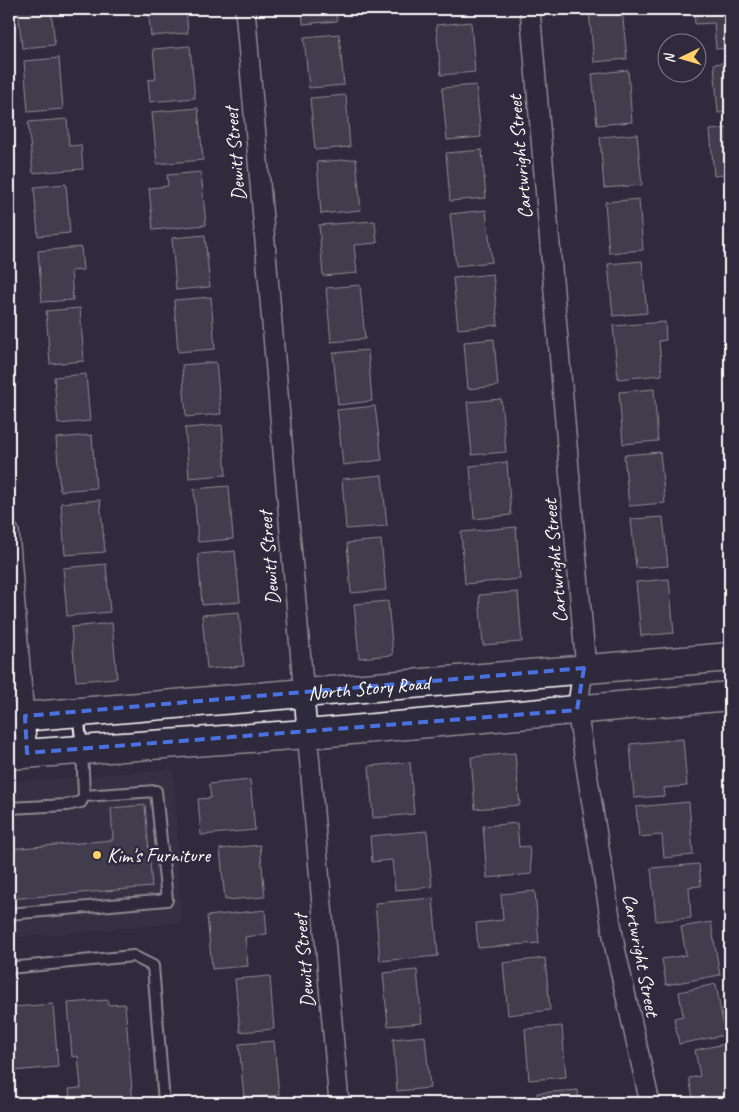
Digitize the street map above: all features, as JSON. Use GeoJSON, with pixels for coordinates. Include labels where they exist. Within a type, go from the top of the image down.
{"type":"FeatureCollection","features":[{"type":"Feature","properties":{"kind":"main road","name":"North Story Road"},"geometry":{"type":"LineString","coordinates":[[17,717],[730,657]]}},
{"type":"Feature","properties":{"kind":"main road","name":"North Story Road"},"geometry":{"type":"LineString","coordinates":[[18,754],[82,748],[307,734],[730,696]]}},
{"type":"Feature","properties":{"kind":"street","name":"Dewitt Street"},"geometry":{"type":"LineString","coordinates":[[246,9],[339,1103]]}},
{"type":"Feature","properties":{"kind":"street","name":"Cartwright Street"},"geometry":{"type":"LineString","coordinates":[[530,9],[584,638],[584,668],[577,710],[615,948],[650,1103]]}},
{"type":"Feature","properties":{"kind":"street"},"geometry":{"type":"LineString","coordinates":[[9,532],[18,754]]}},
{"type":"Feature","properties":{"kind":"lane"},"geometry":{"type":"LineString","coordinates":[[9,809],[67,805],[81,802],[84,796],[78,712]]}},
{"type":"Feature","properties":{"kind":"lane"},"geometry":{"type":"LineString","coordinates":[[9,914],[167,900],[156,791],[84,796]]}},
{"type":"Feature","properties":{"kind":"lane"},"geometry":{"type":"LineString","coordinates":[[9,968],[133,956],[153,966],[164,1103]]}},
{"type":"Feature","properties":{"kind":"highlighted area"},"geometry":{"type":"Polygon","coordinates":[[[584,668],[577,710],[27,753],[25,716],[584,668]]]}},
{"type":"Feature","properties":{"kind":"shaded area"},"geometry":{"type":"Polygon","coordinates":[[[174,769],[181,923],[9,938],[9,782],[174,769]]]}},
{"type":"Feature","properties":{"kind":"building"},"geometry":{"type":"Polygon","coordinates":[[[18,9],[51,9],[55,45],[22,48],[18,9]]]}},
{"type":"Feature","properties":{"kind":"building"},"geometry":{"type":"Polygon","coordinates":[[[148,9],[186,9],[188,33],[151,36],[148,9]]]}},
{"type":"Feature","properties":{"kind":"building"},"geometry":{"type":"Polygon","coordinates":[[[302,9],[335,9],[337,21],[303,24],[302,9]]]}},
{"type":"Feature","properties":{"kind":"building"},"geometry":{"type":"Polygon","coordinates":[[[622,9],[627,59],[594,62],[589,11],[622,9]]]}},
{"type":"Feature","properties":{"kind":"building"},"geometry":{"type":"Polygon","coordinates":[[[694,9],[730,9],[730,48],[716,49],[714,23],[695,24],[694,9]]]}},
{"type":"Feature","properties":{"kind":"building"},"geometry":{"type":"Polygon","coordinates":[[[471,22],[475,72],[441,75],[436,25],[471,22]]]}},
{"type":"Feature","properties":{"kind":"building"},"geometry":{"type":"Polygon","coordinates":[[[339,34],[344,85],[309,88],[304,37],[339,34]]]}},
{"type":"Feature","properties":{"kind":"building"},"geometry":{"type":"Polygon","coordinates":[[[190,46],[195,98],[150,102],[148,80],[156,79],[153,49],[190,46]]]}},
{"type":"Feature","properties":{"kind":"building"},"geometry":{"type":"Polygon","coordinates":[[[59,58],[63,109],[28,112],[24,61],[59,58]]]}},
{"type":"Feature","properties":{"kind":"building"},"geometry":{"type":"Polygon","coordinates":[[[730,62],[730,112],[718,113],[714,64],[730,62]]]}},
{"type":"Feature","properties":{"kind":"building"},"geometry":{"type":"Polygon","coordinates":[[[628,70],[632,122],[597,125],[592,74],[628,70]]]}},
{"type":"Feature","properties":{"kind":"building"},"geometry":{"type":"Polygon","coordinates":[[[476,85],[481,137],[447,140],[442,88],[476,85]]]}},
{"type":"Feature","properties":{"kind":"building"},"geometry":{"type":"Polygon","coordinates":[[[346,95],[350,147],[315,150],[310,98],[346,95]]]}},
{"type":"Feature","properties":{"kind":"building"},"geometry":{"type":"Polygon","coordinates":[[[198,108],[203,160],[157,164],[152,112],[198,108]]]}},
{"type":"Feature","properties":{"kind":"building"},"geometry":{"type":"Polygon","coordinates":[[[67,119],[69,146],[81,145],[83,169],[33,173],[28,122],[67,119]]]}},
{"type":"Feature","properties":{"kind":"building"},"geometry":{"type":"Polygon","coordinates":[[[730,128],[730,174],[714,176],[710,130],[730,128]]]}},
{"type":"Feature","properties":{"kind":"building"},"geometry":{"type":"Polygon","coordinates":[[[637,134],[642,185],[604,188],[600,137],[637,134]]]}},
{"type":"Feature","properties":{"kind":"building"},"geometry":{"type":"Polygon","coordinates":[[[482,150],[486,198],[450,201],[446,153],[482,150]]]}},
{"type":"Feature","properties":{"kind":"building"},"geometry":{"type":"Polygon","coordinates":[[[356,159],[361,210],[321,214],[317,162],[356,159]]]}},
{"type":"Feature","properties":{"kind":"building"},"geometry":{"type":"Polygon","coordinates":[[[201,172],[206,225],[153,230],[149,188],[168,186],[167,175],[201,172]]]}},
{"type":"Feature","properties":{"kind":"building"},"geometry":{"type":"Polygon","coordinates":[[[66,184],[70,233],[38,236],[34,187],[66,184]]]}},
{"type":"Feature","properties":{"kind":"building"},"geometry":{"type":"Polygon","coordinates":[[[639,199],[643,250],[609,253],[605,202],[639,199]]]}},
{"type":"Feature","properties":{"kind":"building"},"geometry":{"type":"Polygon","coordinates":[[[486,210],[492,262],[456,266],[450,214],[486,210]]]}},
{"type":"Feature","properties":{"kind":"building"},"geometry":{"type":"Polygon","coordinates":[[[375,221],[377,243],[354,245],[357,273],[323,276],[319,225],[375,221]]]}},
{"type":"Feature","properties":{"kind":"building"},"geometry":{"type":"Polygon","coordinates":[[[205,235],[210,287],[176,290],[172,238],[205,235]]]}},
{"type":"Feature","properties":{"kind":"building"},"geometry":{"type":"Polygon","coordinates":[[[81,247],[83,270],[71,271],[73,300],[42,302],[38,251],[81,247]]]}},
{"type":"Feature","properties":{"kind":"building"},"geometry":{"type":"Polygon","coordinates":[[[642,261],[647,313],[613,316],[608,264],[642,261]]]}},
{"type":"Feature","properties":{"kind":"building"},"geometry":{"type":"Polygon","coordinates":[[[493,274],[498,325],[458,329],[453,278],[493,274]]]}},
{"type":"Feature","properties":{"kind":"building"},"geometry":{"type":"Polygon","coordinates":[[[360,285],[365,339],[331,342],[326,288],[360,285]]]}},
{"type":"Feature","properties":{"kind":"building"},"geometry":{"type":"Polygon","coordinates":[[[211,297],[215,349],[178,352],[174,300],[211,297]]]}},
{"type":"Feature","properties":{"kind":"building"},"geometry":{"type":"Polygon","coordinates":[[[80,308],[84,361],[50,364],[46,311],[80,308]]]}},
{"type":"Feature","properties":{"kind":"building"},"geometry":{"type":"Polygon","coordinates":[[[665,322],[666,340],[659,341],[662,375],[618,379],[613,326],[665,322]]]}},
{"type":"Feature","properties":{"kind":"building"},"geometry":{"type":"Polygon","coordinates":[[[494,339],[498,386],[468,389],[464,342],[494,339]]]}},
{"type":"Feature","properties":{"kind":"building"},"geometry":{"type":"Polygon","coordinates":[[[368,350],[372,401],[338,405],[333,353],[368,350]]]}},
{"type":"Feature","properties":{"kind":"building"},"geometry":{"type":"Polygon","coordinates":[[[216,362],[221,414],[186,417],[182,365],[216,362]]]}},
{"type":"Feature","properties":{"kind":"building"},"geometry":{"type":"Polygon","coordinates":[[[86,374],[90,421],[58,424],[54,377],[86,374]]]}},
{"type":"Feature","properties":{"kind":"building"},"geometry":{"type":"Polygon","coordinates":[[[654,389],[658,441],[623,444],[619,392],[654,389]]]}},
{"type":"Feature","properties":{"kind":"building"},"geometry":{"type":"Polygon","coordinates":[[[501,399],[506,452],[472,455],[467,402],[501,399]]]}},
{"type":"Feature","properties":{"kind":"building"},"geometry":{"type":"Polygon","coordinates":[[[375,406],[382,460],[343,465],[337,410],[375,406]]]}},
{"type":"Feature","properties":{"kind":"building"},"geometry":{"type":"Polygon","coordinates":[[[222,425],[226,475],[189,478],[185,428],[222,425]]]}},
{"type":"Feature","properties":{"kind":"building"},"geometry":{"type":"Polygon","coordinates":[[[92,435],[96,488],[60,491],[56,438],[92,435]]]}},
{"type":"Feature","properties":{"kind":"building"},"geometry":{"type":"Polygon","coordinates":[[[660,452],[665,503],[629,506],[624,455],[660,452]]]}},
{"type":"Feature","properties":{"kind":"building"},"geometry":{"type":"Polygon","coordinates":[[[507,462],[511,515],[474,519],[470,466],[507,462]]]}},
{"type":"Feature","properties":{"kind":"building"},"geometry":{"type":"Polygon","coordinates":[[[382,475],[387,526],[346,529],[342,479],[382,475]]]}},
{"type":"Feature","properties":{"kind":"building"},"geometry":{"type":"Polygon","coordinates":[[[229,486],[233,539],[198,542],[194,489],[229,486]]]}},
{"type":"Feature","properties":{"kind":"building"},"geometry":{"type":"Polygon","coordinates":[[[100,500],[105,552],[65,555],[61,503],[100,500]]]}},
{"type":"Feature","properties":{"kind":"building"},"geometry":{"type":"Polygon","coordinates":[[[663,517],[668,566],[636,568],[631,519],[663,517]]]}},
{"type":"Feature","properties":{"kind":"building"},"geometry":{"type":"Polygon","coordinates":[[[516,527],[520,579],[465,584],[461,532],[516,527]]]}},
{"type":"Feature","properties":{"kind":"building"},"geometry":{"type":"Polygon","coordinates":[[[381,540],[386,590],[351,593],[347,543],[381,540]]]}},
{"type":"Feature","properties":{"kind":"building"},"geometry":{"type":"Polygon","coordinates":[[[235,551],[240,602],[202,605],[198,554],[235,551]]]}},
{"type":"Feature","properties":{"kind":"building"},"geometry":{"type":"Polygon","coordinates":[[[106,564],[110,612],[67,616],[63,568],[106,564]]]}},
{"type":"Feature","properties":{"kind":"building"},"geometry":{"type":"Polygon","coordinates":[[[669,579],[674,633],[641,636],[636,582],[669,579]]]}},
{"type":"Feature","properties":{"kind":"building"},"geometry":{"type":"Polygon","coordinates":[[[518,592],[522,642],[483,645],[479,595],[518,592]]]}},
{"type":"Feature","properties":{"kind":"building"},"geometry":{"type":"Polygon","coordinates":[[[388,601],[393,655],[359,658],[354,604],[388,601]]]}},
{"type":"Feature","properties":{"kind":"building"},"geometry":{"type":"Polygon","coordinates":[[[239,612],[244,666],[207,669],[202,615],[239,612]]]}},
{"type":"Feature","properties":{"kind":"building"},"geometry":{"type":"Polygon","coordinates":[[[112,623],[117,678],[76,681],[71,627],[112,623]]]}},
{"type":"Feature","properties":{"kind":"building"},"geometry":{"type":"Polygon","coordinates":[[[683,739],[687,786],[664,788],[665,796],[634,798],[630,744],[683,739]]]}},
{"type":"Feature","properties":{"kind":"building"},"geometry":{"type":"Polygon","coordinates":[[[515,753],[520,805],[475,809],[471,757],[515,753]]]}},
{"type":"Feature","properties":{"kind":"building"},"geometry":{"type":"Polygon","coordinates":[[[410,762],[414,814],[373,818],[369,766],[410,762]]]}},
{"type":"Feature","properties":{"kind":"building"},"geometry":{"type":"Polygon","coordinates":[[[250,780],[255,830],[201,835],[198,799],[211,798],[209,784],[250,780]]]}},
{"type":"Feature","properties":{"kind":"building"},"geometry":{"type":"Polygon","coordinates":[[[689,802],[693,855],[664,858],[662,835],[639,837],[636,807],[689,802]]]}},
{"type":"Feature","properties":{"kind":"building"},"geometry":{"type":"Polygon","coordinates":[[[145,805],[152,887],[9,899],[9,849],[113,840],[111,808],[145,805]]]}},
{"type":"Feature","properties":{"kind":"building"},"geometry":{"type":"Polygon","coordinates":[[[517,823],[519,847],[529,846],[532,874],[487,878],[483,826],[517,823]]]}},
{"type":"Feature","properties":{"kind":"building"},"geometry":{"type":"Polygon","coordinates":[[[427,831],[432,887],[395,890],[392,860],[372,862],[370,836],[427,831]]]}},
{"type":"Feature","properties":{"kind":"building"},"geometry":{"type":"Polygon","coordinates":[[[260,845],[265,897],[225,900],[220,849],[260,845]]]}},
{"type":"Feature","properties":{"kind":"building"},"geometry":{"type":"Polygon","coordinates":[[[699,864],[701,886],[689,887],[691,918],[656,921],[651,868],[699,864]]]}},
{"type":"Feature","properties":{"kind":"building"},"geometry":{"type":"Polygon","coordinates":[[[535,891],[539,943],[478,948],[476,923],[503,920],[501,894],[535,891]]]}},
{"type":"Feature","properties":{"kind":"building"},"geometry":{"type":"Polygon","coordinates":[[[433,898],[438,956],[380,961],[375,903],[433,898]]]}},
{"type":"Feature","properties":{"kind":"building"},"geometry":{"type":"Polygon","coordinates":[[[265,910],[267,934],[245,937],[248,966],[212,969],[207,916],[265,910]]]}},
{"type":"Feature","properties":{"kind":"building"},"geometry":{"type":"Polygon","coordinates":[[[711,922],[720,975],[666,985],[662,959],[686,955],[681,927],[711,922]]]}},
{"type":"Feature","properties":{"kind":"building"},"geometry":{"type":"Polygon","coordinates":[[[545,958],[550,1010],[508,1015],[503,963],[545,958]]]}},
{"type":"Feature","properties":{"kind":"building"},"geometry":{"type":"Polygon","coordinates":[[[417,970],[422,1023],[388,1026],[383,973],[417,970]]]}},
{"type":"Feature","properties":{"kind":"building"},"geometry":{"type":"Polygon","coordinates":[[[270,976],[274,1029],[240,1032],[235,979],[270,976]]]}},
{"type":"Feature","properties":{"kind":"building"},"geometry":{"type":"Polygon","coordinates":[[[716,984],[725,1035],[679,1044],[674,1018],[683,1016],[679,992],[716,984]]]}},
{"type":"Feature","properties":{"kind":"building"},"geometry":{"type":"Polygon","coordinates":[[[108,1000],[108,1005],[125,1004],[133,1103],[70,1103],[69,1089],[81,1088],[78,1056],[72,1057],[68,1003],[108,1000]]]}},
{"type":"Feature","properties":{"kind":"building"},"geometry":{"type":"Polygon","coordinates":[[[53,1004],[58,1067],[13,1071],[13,1062],[9,1063],[9,1015],[13,1015],[13,1007],[53,1004]]]}},
{"type":"Feature","properties":{"kind":"building"},"geometry":{"type":"Polygon","coordinates":[[[562,1026],[566,1077],[529,1080],[525,1029],[562,1026]]]}},
{"type":"Feature","properties":{"kind":"building"},"geometry":{"type":"Polygon","coordinates":[[[425,1036],[430,1088],[397,1091],[393,1039],[425,1036]]]}},
{"type":"Feature","properties":{"kind":"building"},"geometry":{"type":"Polygon","coordinates":[[[274,1041],[279,1095],[244,1098],[239,1044],[274,1041]]]}},
{"type":"Feature","properties":{"kind":"building"},"geometry":{"type":"Polygon","coordinates":[[[730,1043],[730,1096],[694,1103],[689,1078],[700,1076],[695,1050],[730,1043]]]}},
{"type":"Feature","properties":{"kind":"building"},"geometry":{"type":"Polygon","coordinates":[[[578,1090],[579,1103],[538,1103],[537,1093],[578,1090]]]}},
{"type":"Feature","properties":{"kind":"building"},"geometry":{"type":"Polygon","coordinates":[[[450,1099],[451,1103],[414,1103],[414,1102],[450,1099]]]}},
{"type":"Feature","properties":{"kind":"place","name":"Kim's Furniture"},"geometry":{"type":"Point","coordinates":[97,855]}}]}
